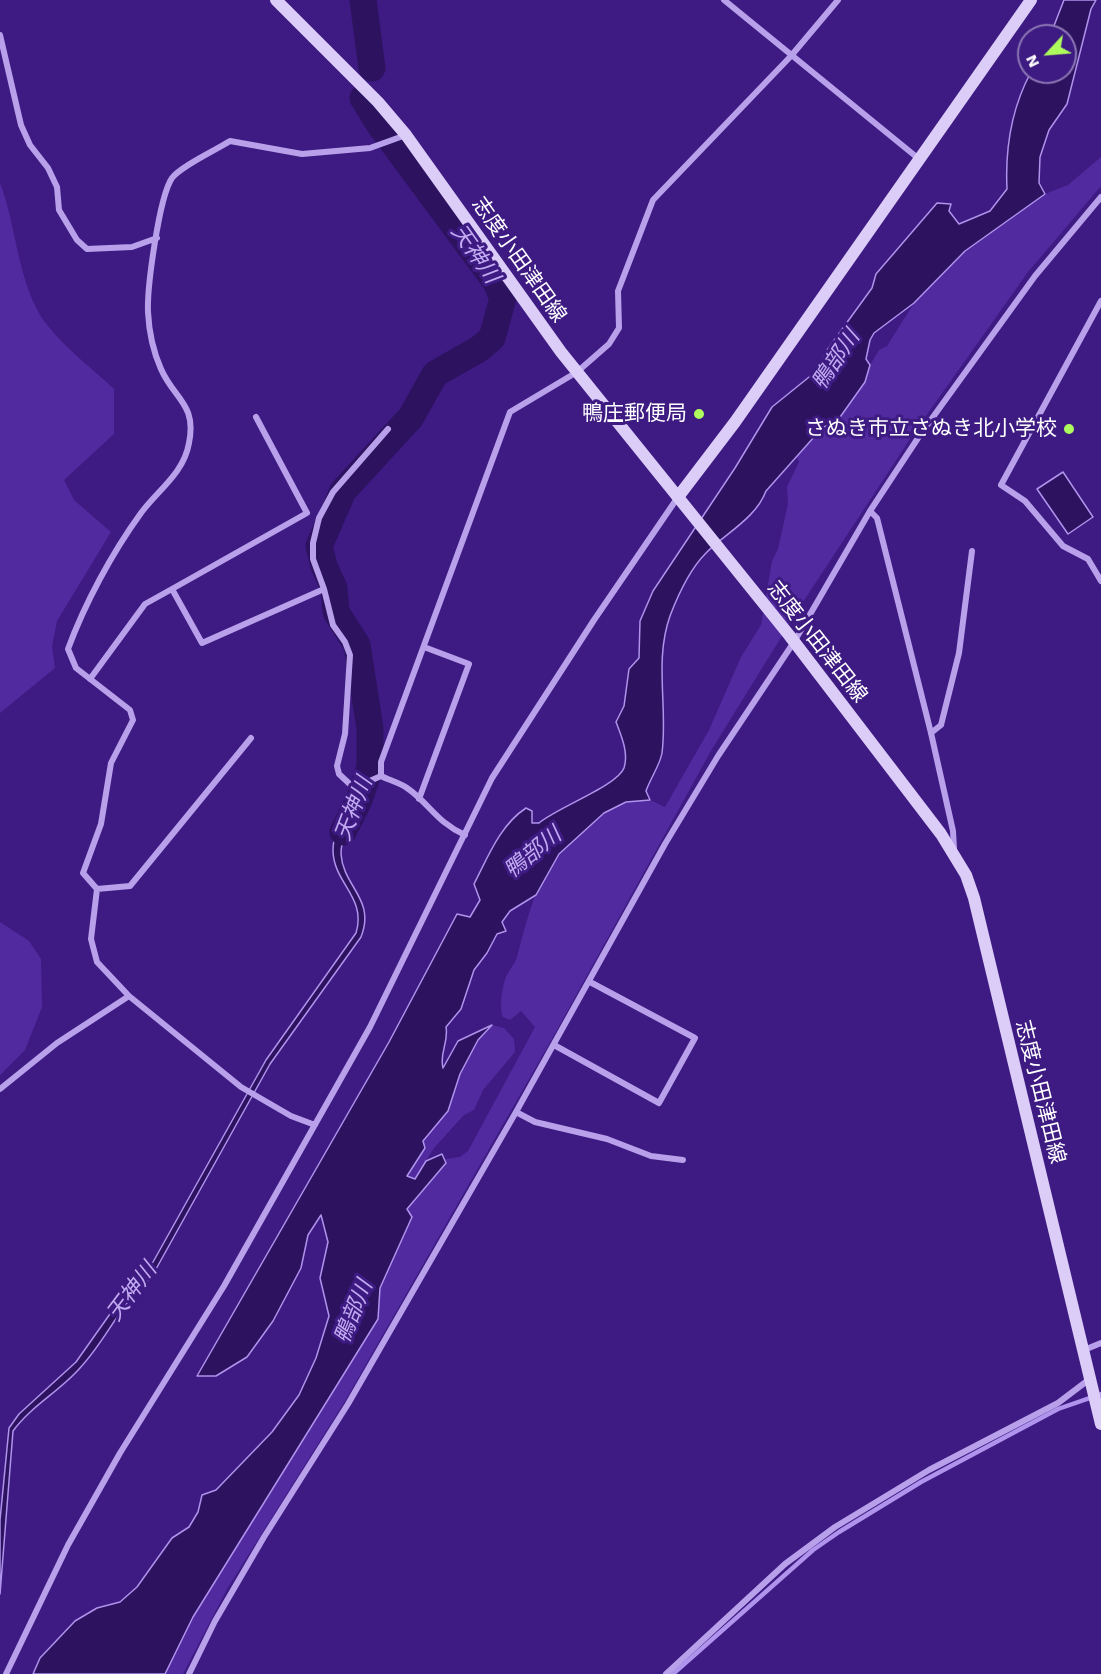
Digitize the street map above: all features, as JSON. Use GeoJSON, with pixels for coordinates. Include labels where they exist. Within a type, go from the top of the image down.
{"type":"FeatureCollection","features":[{"type":"Feature","properties":{"kind":"main road","name":"志度小田津田線"},"geometry":{"type":"LineString","coordinates":[[276,0],[378,102],[401,137],[577,372],[791,639],[954,855],[974,898],[1101,1424]]}},
{"type":"Feature","properties":{"kind":"main road"},"geometry":{"type":"LineString","coordinates":[[678,497],[735,422],[1031,0]]}},
{"type":"Feature","properties":{"kind":"street"},"geometry":{"type":"LineString","coordinates":[[724,0],[919,159]]}},
{"type":"Feature","properties":{"kind":"street"},"geometry":{"type":"LineString","coordinates":[[382,776],[381,762],[426,648],[510,412],[577,372],[609,344],[619,328],[618,291],[652,200],[791,56],[838,0]]}},
{"type":"Feature","properties":{"kind":"street"},"geometry":{"type":"LineString","coordinates":[[0,35],[21,124],[30,145],[48,168],[57,187],[59,210],[77,240],[87,249],[132,247],[157,238]]}},
{"type":"Feature","properties":{"kind":"street"},"geometry":{"type":"LineString","coordinates":[[315,1125],[291,1116],[244,1090],[129,996],[97,962],[91,939],[97,889],[83,873],[101,824],[111,762],[133,720],[130,710],[76,668],[68,649],[81,614],[141,513],[182,466],[190,443],[190,418],[183,399],[162,372],[151,341],[148,309],[157,238],[166,192],[173,176],[230,141],[302,154],[370,148],[388,144],[401,137]]}},
{"type":"Feature","properties":{"kind":"street"},"geometry":{"type":"LineString","coordinates":[[189,1674],[215,1621],[264,1537],[348,1404],[516,1112],[590,982],[664,843],[870,511],[920,435],[1035,276],[1101,197]]}},
{"type":"Feature","properties":{"kind":"street"},"geometry":{"type":"LineString","coordinates":[[1101,301],[1001,486],[1024,501],[1063,546],[1088,559],[1101,581]]}},
{"type":"Feature","properties":{"kind":"street"},"geometry":{"type":"LineString","coordinates":[[256,417],[307,513],[319,518]]}},
{"type":"Feature","properties":{"kind":"street"},"geometry":{"type":"LineString","coordinates":[[382,776],[360,787],[351,785],[339,774],[337,766],[345,735],[350,656],[345,642],[333,625],[324,589],[313,559],[313,543],[319,518],[346,474],[388,429]]}},
{"type":"Feature","properties":{"kind":"street"},"geometry":{"type":"LineString","coordinates":[[6,1674],[74,1535],[120,1453],[224,1286],[370,1027],[492,778],[678,497]]}},
{"type":"Feature","properties":{"kind":"street"},"geometry":{"type":"LineString","coordinates":[[870,511],[877,518],[931,733],[953,831],[954,855]]}},
{"type":"Feature","properties":{"kind":"street"},"geometry":{"type":"LineString","coordinates":[[90,679],[145,604],[307,513]]}},
{"type":"Feature","properties":{"kind":"street"},"geometry":{"type":"LineString","coordinates":[[931,733],[941,725],[959,653],[972,551]]}},
{"type":"Feature","properties":{"kind":"street"},"geometry":{"type":"LineString","coordinates":[[172,589],[202,644],[324,589]]}},
{"type":"Feature","properties":{"kind":"street"},"geometry":{"type":"LineString","coordinates":[[419,800],[469,664],[426,648]]}},
{"type":"Feature","properties":{"kind":"street"},"geometry":{"type":"LineString","coordinates":[[97,889],[130,886],[251,738]]}},
{"type":"Feature","properties":{"kind":"street"},"geometry":{"type":"LineString","coordinates":[[382,776],[407,787],[452,829],[465,835]]}},
{"type":"Feature","properties":{"kind":"street"},"geometry":{"type":"LineString","coordinates":[[554,1045],[659,1102],[695,1038],[590,982]]}},
{"type":"Feature","properties":{"kind":"street"},"geometry":{"type":"LineString","coordinates":[[0,1089],[57,1043],[129,996]]}},
{"type":"Feature","properties":{"kind":"street"},"geometry":{"type":"LineString","coordinates":[[516,1112],[536,1122],[607,1138],[651,1156],[682,1160]]}},
{"type":"Feature","properties":{"kind":"street"},"geometry":{"type":"LineString","coordinates":[[1084,1350],[1101,1343]]}},
{"type":"Feature","properties":{"kind":"street"},"geometry":{"type":"LineString","coordinates":[[666,1674],[785,1564],[835,1527],[929,1470],[1058,1402],[1091,1378]]}},
{"type":"Feature","properties":{"kind":"shaded area"},"geometry":{"type":"Polygon","coordinates":[[[1101,157],[1101,186],[1028,272],[916,430],[803,602],[712,749],[553,1037],[345,1401],[227,1589],[183,1674],[165,1674],[193,1617],[378,1319],[380,1288],[412,1217],[407,1209],[446,1163],[446,1159],[460,1157],[468,1151],[535,1027],[521,1011],[510,1020],[503,1017],[501,1003],[507,974],[516,960],[532,903],[543,880],[566,847],[597,818],[614,807],[632,801],[649,800],[665,807],[709,730],[741,657],[761,625],[772,561],[778,549],[788,504],[787,487],[799,462],[796,456],[822,428],[838,420],[865,382],[870,365],[879,350],[887,346],[914,303],[965,251],[1045,194],[1068,185],[1101,157]]]}},
{"type":"Feature","properties":{"kind":"shaded area"},"geometry":{"type":"Polygon","coordinates":[[[0,183],[30,295],[48,326],[63,343],[114,389],[114,434],[64,480],[74,500],[111,532],[57,621],[52,646],[55,668],[0,713],[0,183]]]}},
{"type":"Feature","properties":{"kind":"shaded area"},"geometry":{"type":"Polygon","coordinates":[[[0,922],[29,941],[41,959],[42,1007],[25,1050],[0,1075],[0,922]]]}},
{"type":"Feature","properties":{"kind":"shaded area"},"geometry":{"type":"Polygon","coordinates":[[[492,1025],[504,1028],[514,1039],[515,1052],[483,1090],[474,1110],[464,1115],[434,1148],[415,1179],[407,1176],[425,1148],[423,1141],[448,1111],[460,1074],[478,1040],[492,1025]]]}},
{"type":"Feature","properties":{"kind":"water"},"geometry":{"type":"Polygon","coordinates":[[[1064,0],[1096,0],[1091,9],[1077,64],[1077,24],[1055,24],[1064,0]]]}},
{"type":"Feature","properties":{"kind":"water","name":"鴨部川"},"geometry":{"type":"Polygon","coordinates":[[[1025,84],[1072,84],[1067,104],[1049,130],[1040,157],[1039,183],[1045,194],[965,251],[914,303],[874,333],[866,359],[870,365],[865,382],[838,420],[822,428],[766,491],[748,517],[706,553],[690,574],[673,608],[665,633],[662,667],[664,719],[662,753],[646,791],[650,800],[626,802],[604,813],[559,854],[536,895],[510,911],[502,922],[506,931],[497,934],[487,953],[474,970],[461,1009],[446,1027],[442,1057],[443,1068],[458,1041],[492,1025],[478,1040],[460,1074],[448,1111],[423,1141],[425,1148],[407,1176],[415,1179],[426,1161],[442,1154],[446,1163],[407,1209],[412,1217],[380,1288],[378,1319],[193,1617],[165,1674],[33,1674],[40,1658],[75,1621],[97,1608],[120,1602],[137,1587],[172,1538],[189,1527],[198,1512],[202,1495],[216,1490],[272,1432],[299,1395],[316,1358],[329,1316],[320,1278],[328,1242],[321,1215],[308,1235],[301,1268],[273,1321],[247,1357],[216,1376],[197,1376],[389,1042],[457,914],[470,917],[480,900],[474,884],[502,832],[526,808],[532,811],[532,823],[539,823],[610,782],[624,768],[625,750],[616,722],[624,706],[629,669],[639,658],[640,621],[653,591],[735,468],[772,407],[819,369],[827,350],[872,288],[876,274],[937,203],[951,204],[949,211],[959,224],[990,211],[1007,189],[1008,143],[1014,114],[1025,84]]]}},
{"type":"Feature","properties":{"kind":"water"},"geometry":{"type":"Polygon","coordinates":[[[1063,472],[1093,517],[1068,534],[1037,489],[1063,472]]]}},
{"type":"Feature","properties":{"kind":"water"},"geometry":{"type":"Polygon","coordinates":[[[353,798],[361,802],[345,833],[341,854],[347,876],[362,903],[365,924],[361,937],[270,1064],[151,1278],[121,1311],[90,1357],[64,1384],[28,1414],[13,1431],[0,1594],[0,1520],[9,1428],[19,1414],[76,1362],[122,1297],[148,1271],[266,1060],[356,933],[357,909],[338,872],[333,850],[337,830],[353,798]]]}},
{"type":"Feature","properties":{"kind":"waterway","name":"天神川"},"geometry":{"type":"LineString","coordinates":[[363,0],[372,68]]}},
{"type":"Feature","properties":{"kind":"waterway","name":"天神川"},"geometry":{"type":"LineString","coordinates":[[343,832],[359,800],[370,767],[370,728],[357,645],[336,612],[334,588],[324,566],[319,546],[343,491],[411,417],[435,374],[479,349],[492,338],[503,298],[496,282],[379,124],[363,98]]}},
{"type":"Feature","properties":{"kind":"waterway"},"geometry":{"type":"LineString","coordinates":[[673,1674],[813,1550],[839,1532],[921,1482],[1058,1409],[1101,1394]]}},
{"type":"Feature","properties":{"kind":"place","name":"鴨庄郵便局"},"geometry":{"type":"Point","coordinates":[699,414]}},
{"type":"Feature","properties":{"kind":"place","name":"さぬき市立さぬき北小学校"},"geometry":{"type":"Point","coordinates":[1069,429]}}]}
